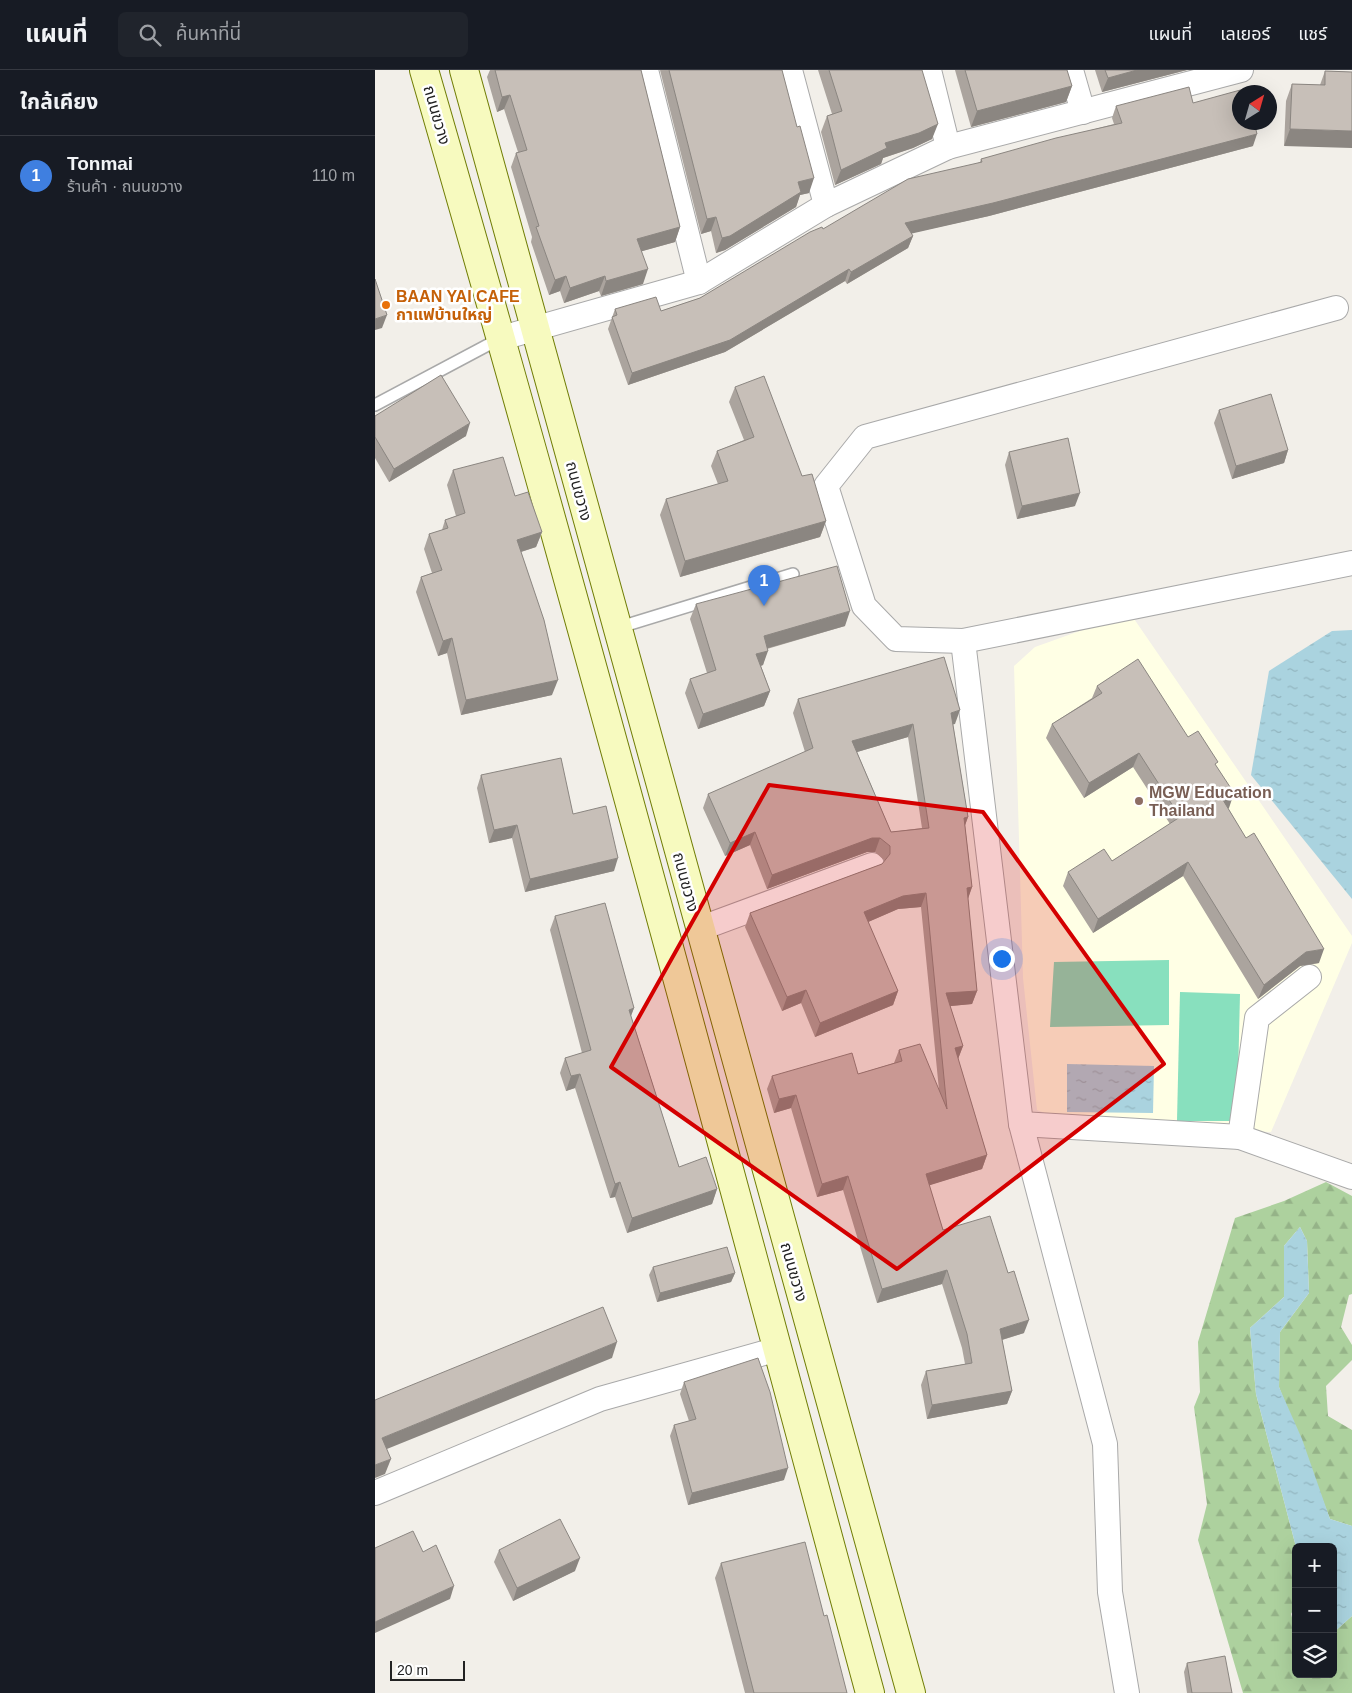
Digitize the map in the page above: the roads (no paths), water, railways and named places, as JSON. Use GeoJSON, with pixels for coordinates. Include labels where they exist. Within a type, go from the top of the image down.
{"type":"FeatureCollection","features":[{"type":"Feature","properties":{"kind":"main road","name":"ถนนขวาง"},"geometry":{"type":"LineString","coordinates":[[424,70],[501,338],[748,1239],[870,1693]]}},
{"type":"Feature","properties":{"kind":"main road","name":"ถนนขวาง"},"geometry":{"type":"LineString","coordinates":[[464,70],[699,929],[911,1693]]}},
{"type":"Feature","properties":{"kind":"main road"},"geometry":{"type":"LineString","coordinates":[[748,1239],[783,1233]]}},
{"type":"Feature","properties":{"kind":"street"},"geometry":{"type":"LineString","coordinates":[[646,70],[699,282]]}},
{"type":"Feature","properties":{"kind":"street"},"geometry":{"type":"LineString","coordinates":[[790,70],[826,205]]}},
{"type":"Feature","properties":{"kind":"street"},"geometry":{"type":"LineString","coordinates":[[929,70],[948,147]]}},
{"type":"Feature","properties":{"kind":"street"},"geometry":{"type":"LineString","coordinates":[[1071,70],[1083,112]]}},
{"type":"Feature","properties":{"kind":"street"},"geometry":{"type":"LineString","coordinates":[[501,338],[699,282],[826,205],[948,147],[1083,112],[1211,74],[1241,70]]}},
{"type":"Feature","properties":{"kind":"street"},"geometry":{"type":"LineString","coordinates":[[1336,308],[865,437],[826,486],[863,606],[896,638],[963,641],[1352,563]]}},
{"type":"Feature","properties":{"kind":"street"},"geometry":{"type":"LineString","coordinates":[[963,641],[1021,1124],[1105,1444],[1110,1592],[1127,1693]]}},
{"type":"Feature","properties":{"kind":"street"},"geometry":{"type":"LineString","coordinates":[[699,929],[872,865]]}},
{"type":"Feature","properties":{"kind":"street"},"geometry":{"type":"LineString","coordinates":[[1240,1137],[1257,1018],[1309,977]]}},
{"type":"Feature","properties":{"kind":"street"},"geometry":{"type":"LineString","coordinates":[[1021,1124],[1240,1137],[1352,1177]]}},
{"type":"Feature","properties":{"kind":"street"},"geometry":{"type":"LineString","coordinates":[[375,1493],[600,1399],[777,1349]]}},
{"type":"Feature","properties":{"kind":"lane"},"geometry":{"type":"LineString","coordinates":[[375,405],[501,338]]}},
{"type":"Feature","properties":{"kind":"lane"},"geometry":{"type":"LineString","coordinates":[[617,628],[793,574]]}},
{"type":"Feature","properties":{"kind":"water"},"geometry":{"type":"Polygon","coordinates":[[[1352,630],[1352,899],[1251,775],[1269,671],[1332,631],[1352,630]]]}},
{"type":"Feature","properties":{"kind":"water"},"geometry":{"type":"Polygon","coordinates":[[[1067,1064],[1154,1066],[1153,1113],[1067,1112],[1067,1064]]]}},
{"type":"Feature","properties":{"kind":"water"},"geometry":{"type":"Polygon","coordinates":[[[1300,1227],[1307,1241],[1309,1293],[1280,1332],[1279,1387],[1302,1439],[1330,1519],[1352,1526],[1352,1616],[1337,1629],[1337,1543],[1295,1543],[1256,1394],[1250,1328],[1284,1297],[1284,1246],[1300,1227]]]}},
{"type":"Feature","properties":{"kind":"place","name":"BAAN YAI CAFE กาแฟบ้านใหญ่"},"geometry":{"type":"Point","coordinates":[386,305]}},
{"type":"Feature","properties":{"kind":"place","name":"Tonmai"},"geometry":{"type":"Point","coordinates":[764,606]}},
{"type":"Feature","properties":{"kind":"place","name":"MGW Education Thailand"},"geometry":{"type":"Point","coordinates":[1139,801]}}]}
